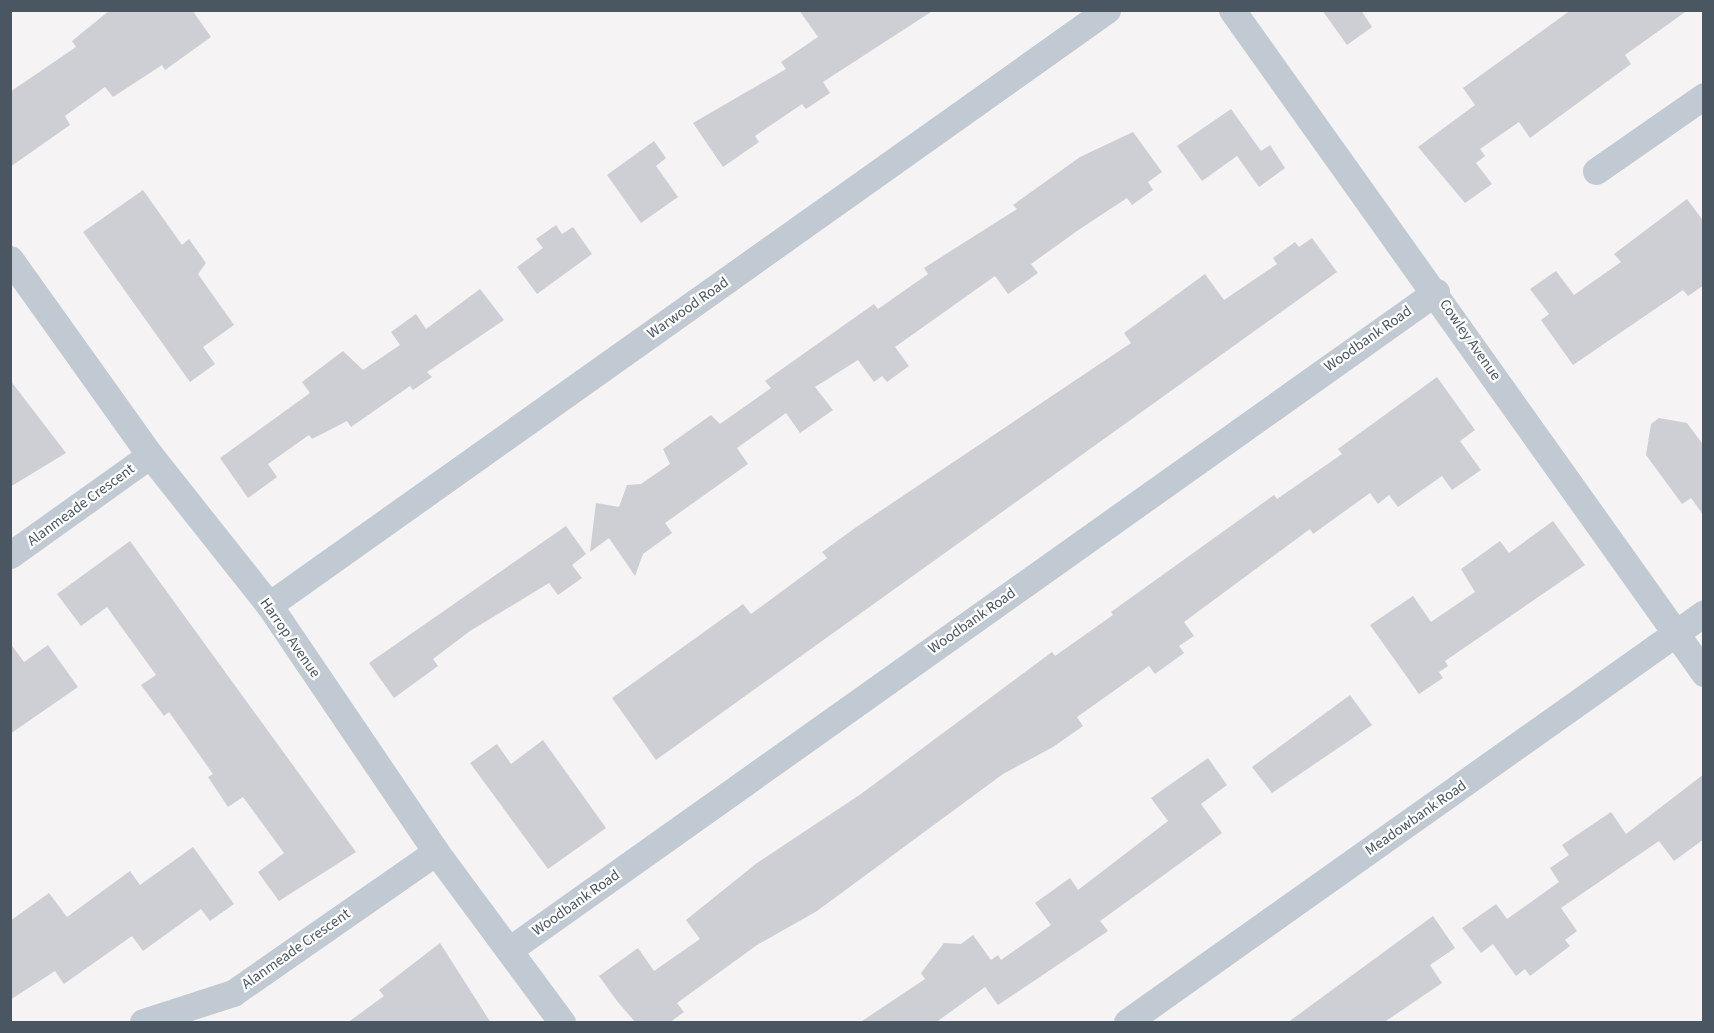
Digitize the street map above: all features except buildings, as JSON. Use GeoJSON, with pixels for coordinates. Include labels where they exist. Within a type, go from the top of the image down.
{"type":"FeatureCollection","features":[{"type":"Feature","properties":{"kind":"street","name":"Warwood Road"},"geometry":{"type":"LineString","coordinates":[[269,605],[1107,10]]}},
{"type":"Feature","properties":{"kind":"street","name":"Cowley Avenue"},"geometry":{"type":"LineString","coordinates":[[1232,10],[1436,292],[1704,673]]}},
{"type":"Feature","properties":{"kind":"street"},"geometry":{"type":"LineString","coordinates":[[1596,171],[1704,96]]}},
{"type":"Feature","properties":{"kind":"street","name":"Harrop Avenue"},"geometry":{"type":"LineString","coordinates":[[10,259],[150,455],[269,605],[436,852],[562,1023]]}},
{"type":"Feature","properties":{"kind":"street","name":"Woodbank Road"},"geometry":{"type":"LineString","coordinates":[[509,950],[1436,292]]}},
{"type":"Feature","properties":{"kind":"street","name":"Alanmeade Crescent"},"geometry":{"type":"LineString","coordinates":[[10,555],[150,455]]}},
{"type":"Feature","properties":{"kind":"street","name":"Meadowbank Road"},"geometry":{"type":"LineString","coordinates":[[1127,1023],[1704,614]]}},
{"type":"Feature","properties":{"kind":"street","name":"Alanmeade Crescent"},"geometry":{"type":"LineString","coordinates":[[143,1023],[233,993],[436,852]]}}]}
